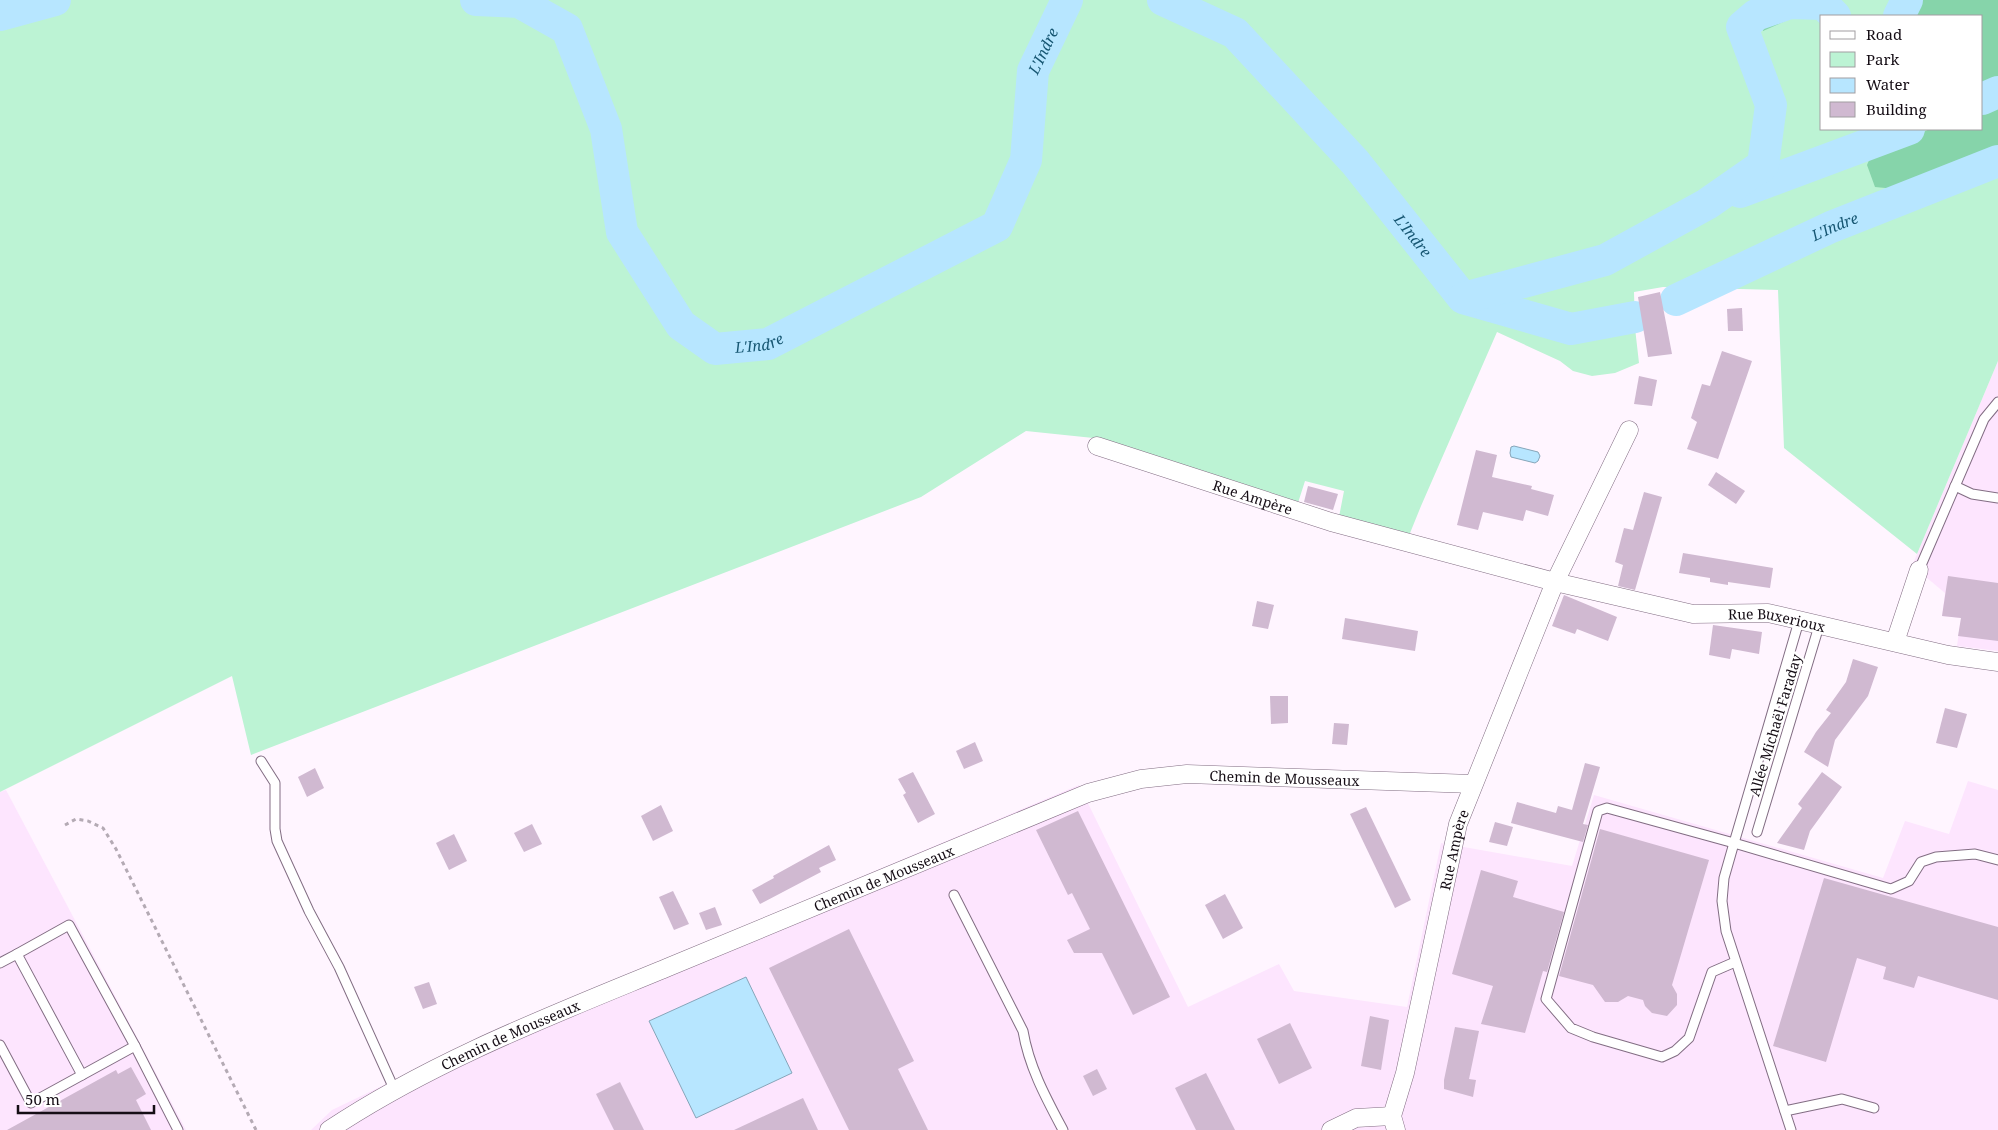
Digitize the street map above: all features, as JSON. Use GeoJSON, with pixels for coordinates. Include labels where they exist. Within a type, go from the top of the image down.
{"type":"FeatureCollection","features":[{"type":"Feature","properties":{"kind":"street","name":"Rue Ampère"},"geometry":{"type":"LineString","coordinates":[[1394,1123],[1458,824],[1555,582],[1629,430]]}},
{"type":"Feature","properties":{"kind":"street","name":"Rue Ampère"},"geometry":{"type":"LineString","coordinates":[[1098,446],[1331,522],[1555,582]]}},
{"type":"Feature","properties":{"kind":"street"},"geometry":{"type":"LineString","coordinates":[[1895,642],[1919,570]]}},
{"type":"Feature","properties":{"kind":"street","name":"Rue Buxerioux"},"geometry":{"type":"LineString","coordinates":[[1555,582],[1693,614],[1768,613],[1948,655],[1998,662]]}},
{"type":"Feature","properties":{"kind":"street","name":"Chemin de Mousseaux"},"geometry":{"type":"LineString","coordinates":[[329,1130],[360,1109],[468,1053],[589,1000],[1088,793],[1141,779],[1187,774],[1473,784]]}},
{"type":"Feature","properties":{"kind":"street"},"geometry":{"type":"LineString","coordinates":[[1330,1130],[1356,1118],[1394,1123]]}},
{"type":"Feature","properties":{"kind":"lane"},"geometry":{"type":"LineString","coordinates":[[1919,570],[1984,419],[1998,402]]}},
{"type":"Feature","properties":{"kind":"lane"},"geometry":{"type":"LineString","coordinates":[[1955,486],[1972,494],[1998,498]]}},
{"type":"Feature","properties":{"kind":"lane"},"geometry":{"type":"LineString","coordinates":[[1791,1130],[1726,931],[1722,901],[1724,878],[1799,621]]}},
{"type":"Feature","properties":{"kind":"lane","name":"Allée Michaël Faraday"},"geometry":{"type":"LineString","coordinates":[[1757,832],[1819,626]]}},
{"type":"Feature","properties":{"kind":"lane"},"geometry":{"type":"LineString","coordinates":[[261,760],[275,783],[274,829],[277,841],[309,911],[339,967],[395,1091]]}},
{"type":"Feature","properties":{"kind":"lane"},"geometry":{"type":"LineString","coordinates":[[1736,962],[1712,972],[1689,1038],[1675,1051],[1662,1057],[1593,1037],[1571,1028],[1546,998],[1598,811],[1607,808],[1734,842],[1891,889],[1909,881],[1921,862],[1936,857],[1975,854],[1998,860]]}},
{"type":"Feature","properties":{"kind":"lane"},"geometry":{"type":"LineString","coordinates":[[954,895],[1024,1031],[1026,1052],[1041,1088],[1063,1130]]}},
{"type":"Feature","properties":{"kind":"lane"},"geometry":{"type":"LineString","coordinates":[[0,963],[70,924],[178,1130]]}},
{"type":"Feature","properties":{"kind":"lane"},"geometry":{"type":"LineString","coordinates":[[17,954],[82,1075]]}},
{"type":"Feature","properties":{"kind":"lane"},"geometry":{"type":"LineString","coordinates":[[0,1045],[31,1103],[135,1046]]}},
{"type":"Feature","properties":{"kind":"lane"},"geometry":{"type":"LineString","coordinates":[[1784,1111],[1842,1099],[1874,1108]]}},
{"type":"Feature","properties":{"kind":"path"},"geometry":{"type":"LineString","coordinates":[[64,825],[76,820],[88,821],[103,828],[116,849],[256,1130]]}},
{"type":"Feature","properties":{"kind":"shaded area"},"geometry":{"type":"Polygon","coordinates":[[[1998,361],[1998,651],[1957,646],[1961,618],[1942,616],[1945,593],[1926,577],[1910,571],[1998,361]]]}},
{"type":"Feature","properties":{"kind":"shaded area"},"geometry":{"type":"Polygon","coordinates":[[[1968,781],[1998,790],[1998,1130],[311,1130],[332,1110],[496,1031],[1079,785],[1188,1007],[1279,964],[1294,991],[1407,1007],[1441,843],[1572,866],[1594,795],[1883,878],[1905,821],[1949,834],[1968,781]]]}},
{"type":"Feature","properties":{"kind":"shaded area"},"geometry":{"type":"Polygon","coordinates":[[[6,790],[186,1130],[0,1130],[0,792],[6,790]]]}},
{"type":"Feature","properties":{"kind":"green space"},"geometry":{"type":"Polygon","coordinates":[[[0,0],[1998,0],[1998,361],[1917,554],[1784,448],[1778,290],[1663,287],[1634,292],[1635,328],[1639,363],[1615,373],[1592,376],[1573,371],[1560,361],[1497,332],[1408,538],[1339,517],[1344,491],[1305,481],[1297,506],[1103,439],[1026,431],[921,497],[251,755],[232,676],[0,792],[0,0]]]}},
{"type":"Feature","properties":{"kind":"green space"},"geometry":{"type":"Polygon","coordinates":[[[1760,0],[1840,0],[1849,15],[1820,15],[1820,18],[1801,14],[1763,31],[1760,0]]]}},
{"type":"Feature","properties":{"kind":"green space"},"geometry":{"type":"Polygon","coordinates":[[[1908,0],[1998,0],[1998,154],[1958,163],[1936,176],[1896,189],[1875,187],[1867,165],[1875,146],[1893,145],[1928,130],[1983,130],[1983,15],[1908,15],[1908,0]]]}},
{"type":"Feature","properties":{"kind":"water"},"geometry":{"type":"Polygon","coordinates":[[[1514,446],[1538,452],[1540,456],[1538,461],[1535,463],[1511,457],[1511,447],[1514,446]]]}},
{"type":"Feature","properties":{"kind":"water"},"geometry":{"type":"Polygon","coordinates":[[[746,977],[792,1073],[696,1118],[649,1021],[746,977]]]}},
{"type":"Feature","properties":{"kind":"building"},"geometry":{"type":"Polygon","coordinates":[[[1660,292],[1672,354],[1648,357],[1638,297],[1660,292]]]}},
{"type":"Feature","properties":{"kind":"building"},"geometry":{"type":"Polygon","coordinates":[[[1742,308],[1743,331],[1728,331],[1727,309],[1742,308]]]}},
{"type":"Feature","properties":{"kind":"building"},"geometry":{"type":"Polygon","coordinates":[[[1722,351],[1752,361],[1718,459],[1687,449],[1697,422],[1691,418],[1702,384],[1710,386],[1722,351]]]}},
{"type":"Feature","properties":{"kind":"building"},"geometry":{"type":"Polygon","coordinates":[[[1639,376],[1657,380],[1652,406],[1634,404],[1639,376]]]}},
{"type":"Feature","properties":{"kind":"building"},"geometry":{"type":"Polygon","coordinates":[[[1476,450],[1497,455],[1492,477],[1532,486],[1531,489],[1554,495],[1548,516],[1526,510],[1523,521],[1483,512],[1478,530],[1457,525],[1476,450]]]}},
{"type":"Feature","properties":{"kind":"building"},"geometry":{"type":"Polygon","coordinates":[[[1716,472],[1745,491],[1736,504],[1708,485],[1716,472]]]}},
{"type":"Feature","properties":{"kind":"building"},"geometry":{"type":"Polygon","coordinates":[[[1308,486],[1338,494],[1333,510],[1304,502],[1308,486]]]}},
{"type":"Feature","properties":{"kind":"building"},"geometry":{"type":"Polygon","coordinates":[[[1644,492],[1662,497],[1635,590],[1618,586],[1623,565],[1615,562],[1624,528],[1633,530],[1644,492]]]}},
{"type":"Feature","properties":{"kind":"building"},"geometry":{"type":"Polygon","coordinates":[[[1683,553],[1773,568],[1770,588],[1728,582],[1728,585],[1710,582],[1710,578],[1679,573],[1683,553]]]}},
{"type":"Feature","properties":{"kind":"building"},"geometry":{"type":"Polygon","coordinates":[[[1948,576],[1998,583],[1998,641],[1958,636],[1961,618],[1942,616],[1948,576]]]}},
{"type":"Feature","properties":{"kind":"building"},"geometry":{"type":"Polygon","coordinates":[[[1564,595],[1617,617],[1608,641],[1577,629],[1575,634],[1552,626],[1564,595]]]}},
{"type":"Feature","properties":{"kind":"building"},"geometry":{"type":"Polygon","coordinates":[[[1257,601],[1274,605],[1268,629],[1252,626],[1257,601]]]}},
{"type":"Feature","properties":{"kind":"building"},"geometry":{"type":"Polygon","coordinates":[[[1345,618],[1418,631],[1415,651],[1342,639],[1345,618]]]}},
{"type":"Feature","properties":{"kind":"building"},"geometry":{"type":"Polygon","coordinates":[[[1713,625],[1762,632],[1759,654],[1732,649],[1730,659],[1709,655],[1713,625]]]}},
{"type":"Feature","properties":{"kind":"building"},"geometry":{"type":"Polygon","coordinates":[[[1853,659],[1878,667],[1868,696],[1835,740],[1828,767],[1804,752],[1816,732],[1831,713],[1826,710],[1846,682],[1853,659]]]}},
{"type":"Feature","properties":{"kind":"building"},"geometry":{"type":"Polygon","coordinates":[[[1270,696],[1288,696],[1288,723],[1271,724],[1270,696]]]}},
{"type":"Feature","properties":{"kind":"building"},"geometry":{"type":"Polygon","coordinates":[[[1945,708],[1967,714],[1957,748],[1936,743],[1945,708]]]}},
{"type":"Feature","properties":{"kind":"building"},"geometry":{"type":"Polygon","coordinates":[[[1334,723],[1349,724],[1347,745],[1332,744],[1334,723]]]}},
{"type":"Feature","properties":{"kind":"building"},"geometry":{"type":"Polygon","coordinates":[[[975,742],[983,761],[964,769],[956,751],[975,742]]]}},
{"type":"Feature","properties":{"kind":"building"},"geometry":{"type":"Polygon","coordinates":[[[1585,763],[1600,767],[1583,824],[1588,825],[1583,842],[1511,823],[1517,802],[1556,813],[1558,806],[1572,810],[1585,763]]]}},
{"type":"Feature","properties":{"kind":"building"},"geometry":{"type":"Polygon","coordinates":[[[315,768],[324,788],[307,797],[298,777],[315,768]]]}},
{"type":"Feature","properties":{"kind":"building"},"geometry":{"type":"Polygon","coordinates":[[[913,772],[935,814],[918,823],[903,795],[906,793],[898,779],[913,772]]]}},
{"type":"Feature","properties":{"kind":"building"},"geometry":{"type":"Polygon","coordinates":[[[1822,772],[1842,787],[1810,831],[1804,850],[1777,843],[1802,808],[1798,804],[1822,772]]]}},
{"type":"Feature","properties":{"kind":"building"},"geometry":{"type":"Polygon","coordinates":[[[661,805],[673,831],[653,841],[641,816],[661,805]]]}},
{"type":"Feature","properties":{"kind":"building"},"geometry":{"type":"Polygon","coordinates":[[[1366,807],[1411,900],[1395,908],[1350,814],[1366,807]]]}},
{"type":"Feature","properties":{"kind":"building"},"geometry":{"type":"Polygon","coordinates":[[[1078,811],[1170,997],[1133,1015],[1102,953],[1074,953],[1067,940],[1090,929],[1072,893],[1068,895],[1036,830],[1078,811]]]}},
{"type":"Feature","properties":{"kind":"building"},"geometry":{"type":"Polygon","coordinates":[[[1495,822],[1513,827],[1507,846],[1489,842],[1495,822]]]}},
{"type":"Feature","properties":{"kind":"building"},"geometry":{"type":"Polygon","coordinates":[[[532,824],[542,844],[524,852],[514,833],[532,824]]]}},
{"type":"Feature","properties":{"kind":"building"},"geometry":{"type":"Polygon","coordinates":[[[1600,829],[1709,860],[1672,985],[1677,994],[1677,1005],[1667,1016],[1652,1013],[1645,1006],[1643,1000],[1628,996],[1618,1002],[1605,1002],[1593,985],[1559,976],[1600,829]]]}},
{"type":"Feature","properties":{"kind":"building"},"geometry":{"type":"Polygon","coordinates":[[[454,834],[467,861],[449,870],[436,843],[454,834]]]}},
{"type":"Feature","properties":{"kind":"building"},"geometry":{"type":"Polygon","coordinates":[[[829,845],[836,860],[819,868],[821,872],[760,904],[752,890],[829,845]]]}},
{"type":"Feature","properties":{"kind":"building"},"geometry":{"type":"Polygon","coordinates":[[[1481,870],[1518,881],[1513,897],[1564,912],[1547,972],[1543,971],[1525,1033],[1481,1024],[1493,986],[1452,974],[1481,870]]]}},
{"type":"Feature","properties":{"kind":"building"},"geometry":{"type":"Polygon","coordinates":[[[1824,878],[1998,927],[1998,1000],[1918,976],[1914,988],[1883,979],[1886,967],[1857,958],[1826,1062],[1773,1046],[1824,878]]]}},
{"type":"Feature","properties":{"kind":"building"},"geometry":{"type":"Polygon","coordinates":[[[673,891],[689,924],[674,930],[659,897],[673,891]]]}},
{"type":"Feature","properties":{"kind":"building"},"geometry":{"type":"Polygon","coordinates":[[[1225,894],[1243,928],[1223,939],[1205,905],[1225,894]]]}},
{"type":"Feature","properties":{"kind":"building"},"geometry":{"type":"Polygon","coordinates":[[[715,907],[722,925],[706,930],[699,913],[715,907]]]}},
{"type":"Feature","properties":{"kind":"building"},"geometry":{"type":"Polygon","coordinates":[[[849,929],[914,1061],[898,1069],[928,1130],[849,1130],[769,968],[849,929]]]}},
{"type":"Feature","properties":{"kind":"building"},"geometry":{"type":"Polygon","coordinates":[[[429,982],[437,1004],[423,1009],[414,987],[429,982]]]}},
{"type":"Feature","properties":{"kind":"building"},"geometry":{"type":"Polygon","coordinates":[[[1370,1016],[1389,1020],[1381,1070],[1361,1066],[1370,1016]]]}},
{"type":"Feature","properties":{"kind":"building"},"geometry":{"type":"Polygon","coordinates":[[[1290,1023],[1312,1068],[1279,1084],[1257,1039],[1290,1023]]]}},
{"type":"Feature","properties":{"kind":"building"},"geometry":{"type":"Polygon","coordinates":[[[1455,1027],[1479,1031],[1469,1079],[1476,1080],[1473,1097],[1444,1089],[1444,1080],[1455,1027]]]}},
{"type":"Feature","properties":{"kind":"building"},"geometry":{"type":"Polygon","coordinates":[[[131,1067],[146,1094],[136,1100],[151,1130],[7,1130],[116,1070],[118,1074],[131,1067]]]}},
{"type":"Feature","properties":{"kind":"building"},"geometry":{"type":"Polygon","coordinates":[[[1097,1069],[1107,1089],[1093,1096],[1083,1076],[1097,1069]]]}},
{"type":"Feature","properties":{"kind":"building"},"geometry":{"type":"Polygon","coordinates":[[[1206,1073],[1235,1130],[1196,1130],[1175,1088],[1206,1073]]]}},
{"type":"Feature","properties":{"kind":"building"},"geometry":{"type":"Polygon","coordinates":[[[620,1082],[644,1130],[614,1130],[596,1094],[620,1082]]]}},
{"type":"Feature","properties":{"kind":"building"},"geometry":{"type":"Polygon","coordinates":[[[803,1098],[818,1130],[734,1130],[803,1098]]]}},
{"type":"Feature","properties":{"kind":"waterway","name":"L'Indre"},"geometry":{"type":"LineString","coordinates":[[0,15],[55,0]]}},
{"type":"Feature","properties":{"kind":"waterway","name":"L'Indre"},"geometry":{"type":"LineString","coordinates":[[476,0],[519,2],[567,29],[606,129],[622,232],[681,325],[715,349],[768,344],[997,226],[1026,160],[1033,71],[1067,0]]}},
{"type":"Feature","properties":{"kind":"waterway","name":"L'Indre"},"geometry":{"type":"LineString","coordinates":[[1163,0],[1235,33],[1355,162],[1463,298],[1571,329],[1635,317]]}},
{"type":"Feature","properties":{"kind":"waterway"},"geometry":{"type":"LineString","coordinates":[[1900,15],[1907,0]]}},
{"type":"Feature","properties":{"kind":"waterway"},"geometry":{"type":"LineString","coordinates":[[1464,298],[1605,260],[1707,204],[1763,165],[1771,105],[1742,27],[1756,15],[1790,3],[1823,4],[1834,15]]}},
{"type":"Feature","properties":{"kind":"waterway"},"geometry":{"type":"LineString","coordinates":[[1983,99],[1998,92]]}},
{"type":"Feature","properties":{"kind":"waterway"},"geometry":{"type":"LineString","coordinates":[[1740,192],[1906,130]]}},
{"type":"Feature","properties":{"kind":"waterway","name":"L'Indre"},"geometry":{"type":"LineString","coordinates":[[1676,300],[1831,227],[1998,161]]}}]}
